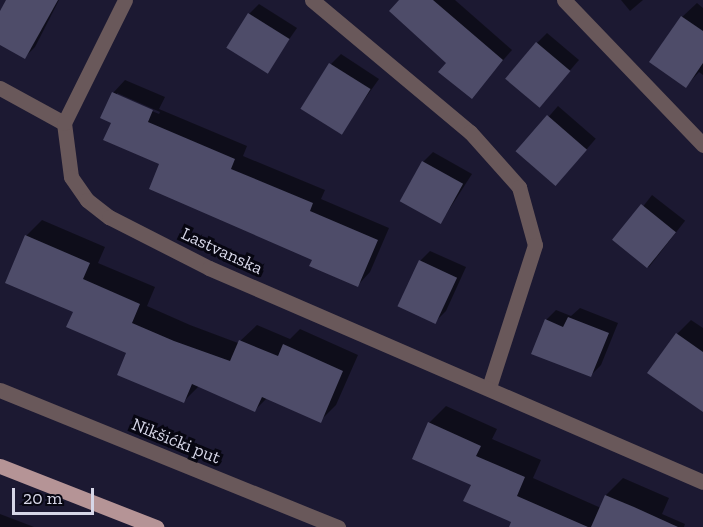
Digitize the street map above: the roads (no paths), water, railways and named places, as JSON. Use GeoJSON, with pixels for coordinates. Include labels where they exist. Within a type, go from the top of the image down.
{"type":"FeatureCollection","features":[{"type":"Feature","properties":{"kind":"main road"},"geometry":{"type":"LineString","coordinates":[[0,466],[156,527]]}},
{"type":"Feature","properties":{"kind":"street"},"geometry":{"type":"LineString","coordinates":[[0,88],[64,123],[125,0]]}},
{"type":"Feature","properties":{"kind":"street"},"geometry":{"type":"LineString","coordinates":[[312,0],[470,132],[519,187],[535,245],[489,387]]}},
{"type":"Feature","properties":{"kind":"street"},"geometry":{"type":"LineString","coordinates":[[564,0],[703,145]]}},
{"type":"Feature","properties":{"kind":"street","name":"Lastvanska"},"geometry":{"type":"LineString","coordinates":[[64,123],[71,177],[87,201],[109,217],[209,268],[489,387],[553,420],[703,482]]}},
{"type":"Feature","properties":{"kind":"street","name":"Nikšićki put"},"geometry":{"type":"LineString","coordinates":[[0,390],[338,527]]}}]}
